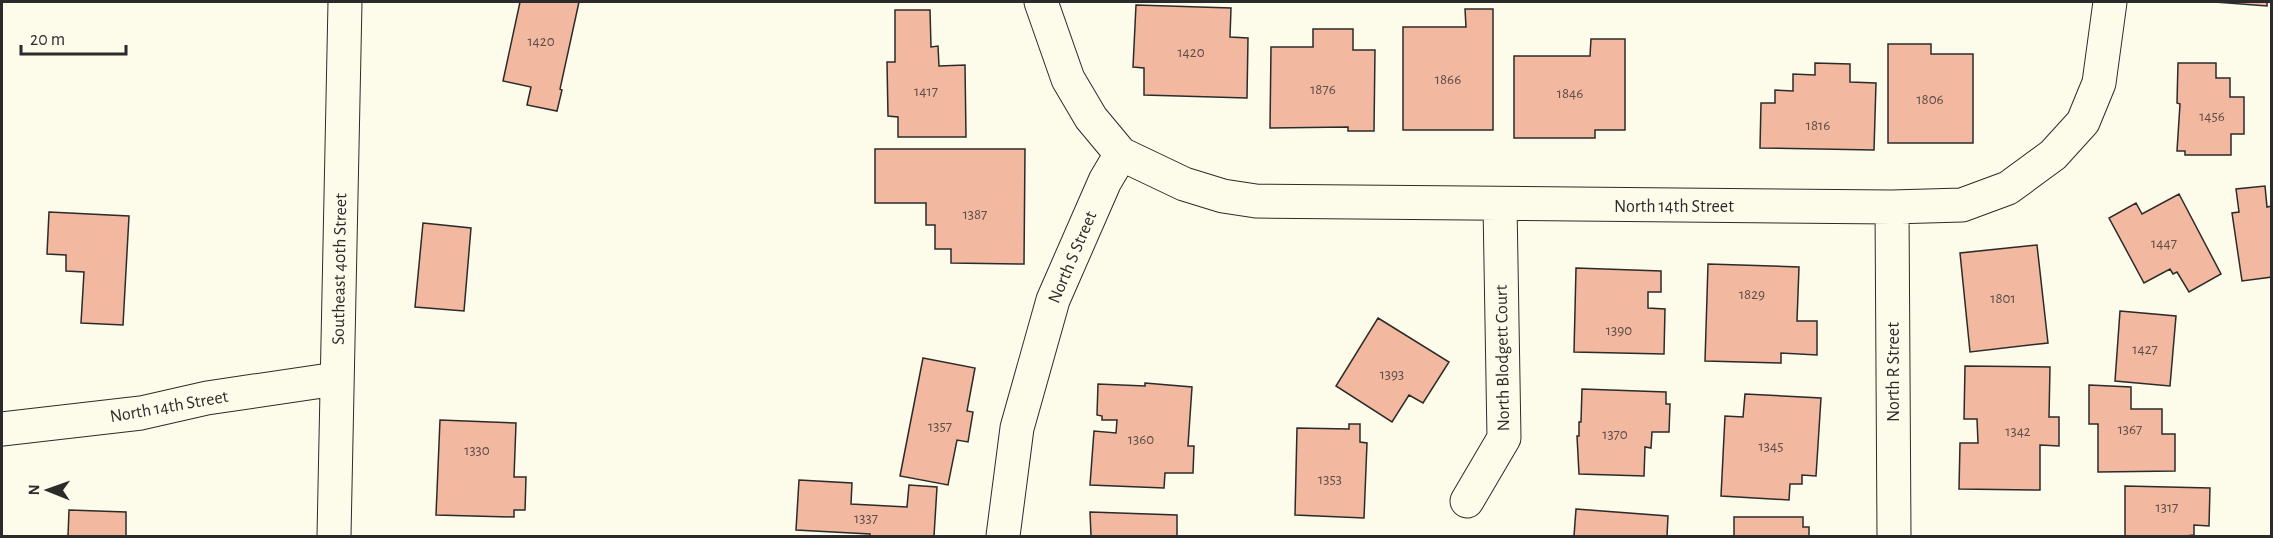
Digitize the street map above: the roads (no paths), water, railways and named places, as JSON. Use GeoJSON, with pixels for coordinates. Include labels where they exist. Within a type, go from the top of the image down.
{"type":"FeatureCollection","features":[{"type":"Feature","properties":{"kind":"street","name":"Southeast 40th Street"},"geometry":{"type":"LineString","coordinates":[[334,537],[345,2]]}},
{"type":"Feature","properties":{"kind":"street"},"geometry":{"type":"LineString","coordinates":[[1041,2],[1068,79],[1091,118],[1122,154]]}},
{"type":"Feature","properties":{"kind":"street","name":"North 14th Street"},"geometry":{"type":"LineString","coordinates":[[1122,154],[1184,184],[1224,196],[1256,201],[1500,205],[1892,207],[1962,205],[2008,188],[2054,155],[2082,122],[2099,82],[2110,2]]}},
{"type":"Feature","properties":{"kind":"street","name":"North S Street"},"geometry":{"type":"LineString","coordinates":[[1003,537],[1017,428],[1053,300],[1105,180],[1122,154]]}},
{"type":"Feature","properties":{"kind":"street","name":"North Blodgett Court"},"geometry":{"type":"LineString","coordinates":[[1467,501],[1504,438],[1500,205]]}},
{"type":"Feature","properties":{"kind":"street","name":"North R Street"},"geometry":{"type":"LineString","coordinates":[[1892,207],[1894,537]]}},
{"type":"Feature","properties":{"kind":"street","name":"North 14th Street"},"geometry":{"type":"LineString","coordinates":[[2,429],[141,413],[207,398],[336,379]]}}]}
